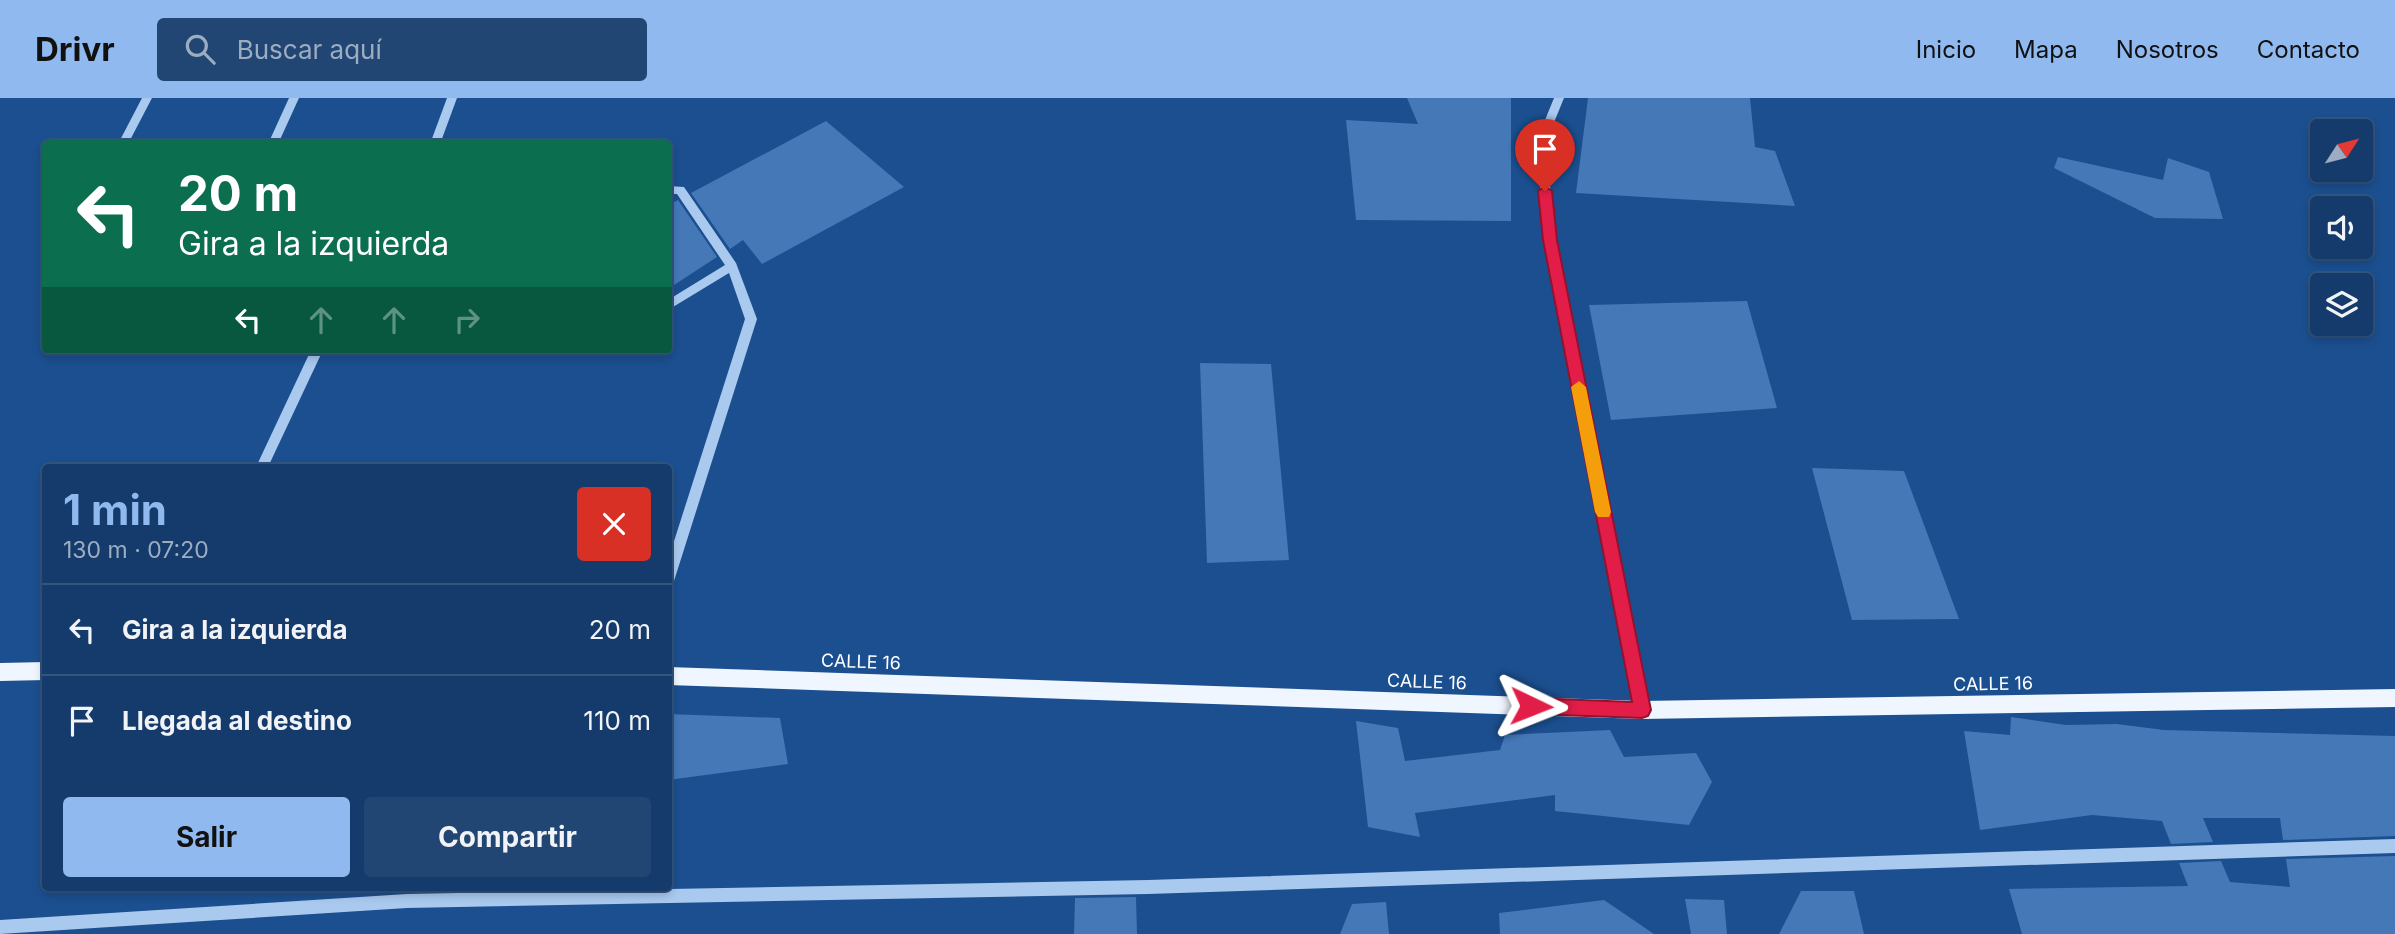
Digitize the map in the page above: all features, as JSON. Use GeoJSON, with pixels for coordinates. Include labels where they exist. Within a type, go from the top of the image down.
{"type":"FeatureCollection","features":[{"type":"Feature","properties":{"kind":"main road"},"geometry":{"type":"LineString","coordinates":[[0,671],[42,671]]}},
{"type":"Feature","properties":{"kind":"main road","name":"CALLE 16"},"geometry":{"type":"LineString","coordinates":[[672,676],[1642,710],[2395,698]]}},
{"type":"Feature","properties":{"kind":"street"},"geometry":{"type":"LineString","coordinates":[[125,140],[147,98]]}},
{"type":"Feature","properties":{"kind":"street"},"geometry":{"type":"LineString","coordinates":[[275,140],[294,98]]}},
{"type":"Feature","properties":{"kind":"street"},"geometry":{"type":"LineString","coordinates":[[436,140],[452,98]]}},
{"type":"Feature","properties":{"kind":"street"},"geometry":{"type":"LineString","coordinates":[[1559,98],[1541,142],[1550,240],[1642,710]]}},
{"type":"Feature","properties":{"kind":"street"},"geometry":{"type":"LineString","coordinates":[[672,190],[680,190],[733,266],[751,319],[672,568]]}},
{"type":"Feature","properties":{"kind":"street"},"geometry":{"type":"LineString","coordinates":[[672,304],[733,266]]}},
{"type":"Feature","properties":{"kind":"street"},"geometry":{"type":"LineString","coordinates":[[263,464],[315,354]]}},
{"type":"Feature","properties":{"kind":"street"},"geometry":{"type":"LineString","coordinates":[[0,927],[407,901],[1148,887],[2395,846]]}},
{"type":"Feature","properties":{"kind":"building"},"geometry":{"type":"Polygon","coordinates":[[[1407,98],[1511,98],[1511,221],[1356,220],[1346,120],[1418,124],[1407,98]]]}},
{"type":"Feature","properties":{"kind":"building"},"geometry":{"type":"Polygon","coordinates":[[[1588,98],[1750,98],[1755,147],[1775,151],[1795,206],[1576,193],[1588,98]]]}},
{"type":"Feature","properties":{"kind":"building"},"geometry":{"type":"Polygon","coordinates":[[[826,121],[904,187],[762,264],[743,240],[730,249],[691,193],[826,121]]]}},
{"type":"Feature","properties":{"kind":"building"},"geometry":{"type":"Polygon","coordinates":[[[2058,157],[2163,180],[2168,158],[2209,172],[2223,219],[2155,218],[2054,168],[2058,157]]]}},
{"type":"Feature","properties":{"kind":"building"},"geometry":{"type":"Polygon","coordinates":[[[678,200],[717,257],[672,286],[672,203],[678,200]]]}},
{"type":"Feature","properties":{"kind":"building"},"geometry":{"type":"Polygon","coordinates":[[[1747,301],[1777,408],[1611,420],[1589,305],[1747,301]]]}},
{"type":"Feature","properties":{"kind":"building"},"geometry":{"type":"Polygon","coordinates":[[[1200,363],[1271,364],[1289,560],[1207,563],[1200,363]]]}},
{"type":"Feature","properties":{"kind":"building"},"geometry":{"type":"Polygon","coordinates":[[[1812,468],[1904,471],[1959,619],[1852,620],[1812,468]]]}},
{"type":"Feature","properties":{"kind":"building"},"geometry":{"type":"Polygon","coordinates":[[[672,714],[780,718],[788,764],[672,779],[672,714]]]}},
{"type":"Feature","properties":{"kind":"building"},"geometry":{"type":"Polygon","coordinates":[[[2011,717],[2066,725],[2117,724],[2164,730],[2395,736],[2395,836],[2283,840],[2280,818],[2203,818],[2213,842],[2171,844],[2162,821],[2092,815],[1980,830],[1964,731],[2010,735],[2011,717]]]}},
{"type":"Feature","properties":{"kind":"building"},"geometry":{"type":"Polygon","coordinates":[[[1356,721],[1398,728],[1405,761],[1500,750],[1505,735],[1610,730],[1624,757],[1696,753],[1712,782],[1689,825],[1555,811],[1555,795],[1415,813],[1420,837],[1368,827],[1356,721]]]}},
{"type":"Feature","properties":{"kind":"building"},"geometry":{"type":"Polygon","coordinates":[[[2395,856],[2395,934],[2022,934],[2009,889],[2188,886],[2179,863],[2221,861],[2230,882],[2290,887],[2286,859],[2395,856]]]}},
{"type":"Feature","properties":{"kind":"building"},"geometry":{"type":"Polygon","coordinates":[[[1801,891],[1854,891],[1864,934],[1779,934],[1801,891]]]}},
{"type":"Feature","properties":{"kind":"building"},"geometry":{"type":"Polygon","coordinates":[[[1136,897],[1137,934],[1074,934],[1075,898],[1136,897]]]}},
{"type":"Feature","properties":{"kind":"building"},"geometry":{"type":"Polygon","coordinates":[[[1685,899],[1724,900],[1727,934],[1691,934],[1685,899]]]}},
{"type":"Feature","properties":{"kind":"building"},"geometry":{"type":"Polygon","coordinates":[[[1604,900],[1654,934],[1500,934],[1499,913],[1604,900]]]}},
{"type":"Feature","properties":{"kind":"building"},"geometry":{"type":"Polygon","coordinates":[[[1386,902],[1389,934],[1340,934],[1352,904],[1386,902]]]}},
{"type":"Feature","properties":{"kind":"slow traffic"},"geometry":{"type":"LineString","coordinates":[[1579,387],[1603,512]]}},
{"type":"Feature","properties":{"kind":"route"},"geometry":{"type":"LineString","coordinates":[[1531,706],[1642,710],[1550,240],[1545,191]]}}]}
